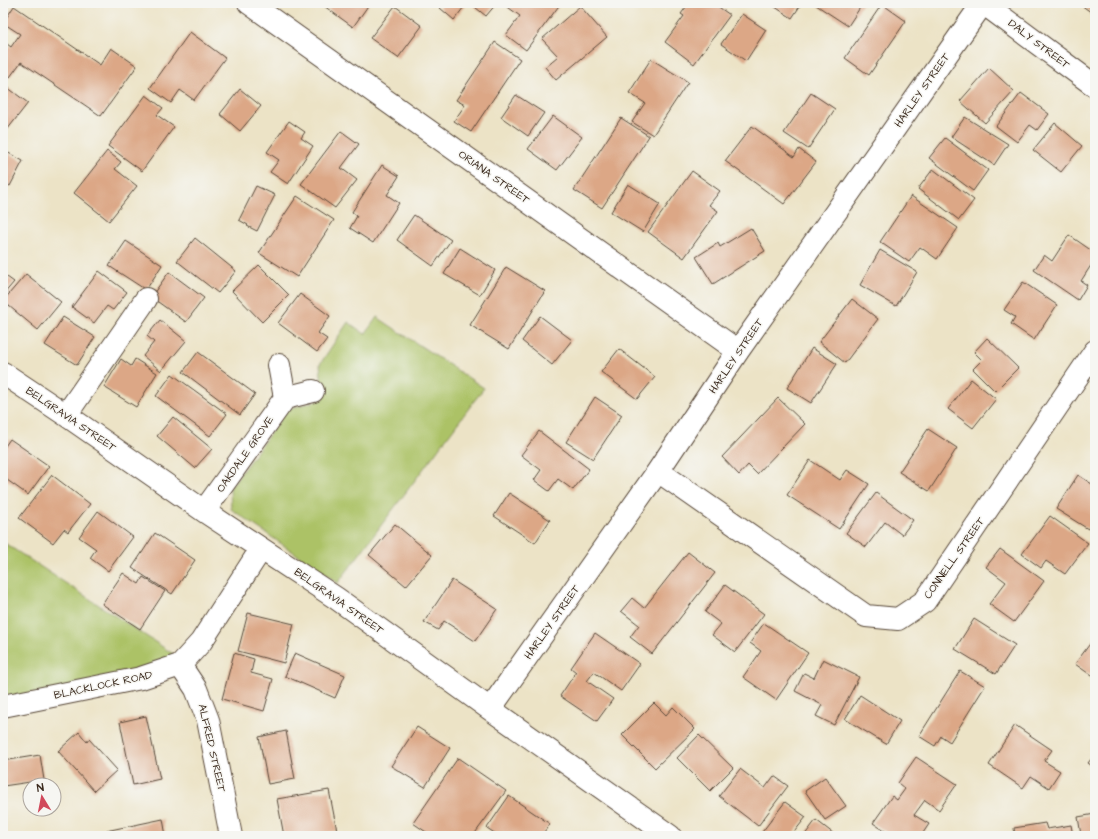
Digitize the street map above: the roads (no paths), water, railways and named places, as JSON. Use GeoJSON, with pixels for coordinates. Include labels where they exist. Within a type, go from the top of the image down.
{"type":"FeatureCollection","features":[{"type":"Feature","properties":{"kind":"street","name":"ORIANA STREET"},"geometry":{"type":"LineString","coordinates":[[249,3],[738,351]]}},
{"type":"Feature","properties":{"kind":"street","name":"HARLEY STREET"},"geometry":{"type":"LineString","coordinates":[[490,709],[658,471],[738,351],[983,3]]}},
{"type":"Feature","properties":{"kind":"street","name":"DALY STREET"},"geometry":{"type":"LineString","coordinates":[[983,3],[1095,86]]}},
{"type":"Feature","properties":{"kind":"street"},"geometry":{"type":"LineString","coordinates":[[66,415],[146,299]]}},
{"type":"Feature","properties":{"kind":"street","name":"CONNELL STREET"},"geometry":{"type":"LineString","coordinates":[[658,471],[866,616],[898,618],[925,601],[1095,352]]}},
{"type":"Feature","properties":{"kind":"street"},"geometry":{"type":"LineString","coordinates":[[279,365],[285,398],[313,391]]}},
{"type":"Feature","properties":{"kind":"street","name":"BELGRAVIA STREET"},"geometry":{"type":"LineString","coordinates":[[3,373],[204,511],[336,598],[670,836]]}},
{"type":"Feature","properties":{"kind":"street","name":"OAKDALE GROVE"},"geometry":{"type":"LineString","coordinates":[[204,511],[285,398]]}},
{"type":"Feature","properties":{"kind":"street","name":"BLACKLOCK ROAD"},"geometry":{"type":"LineString","coordinates":[[3,706],[141,678],[180,665],[201,642],[261,549]]}},
{"type":"Feature","properties":{"kind":"street","name":"ALFRED STREET"},"geometry":{"type":"LineString","coordinates":[[180,665],[196,688],[208,720],[231,836]]}}]}
